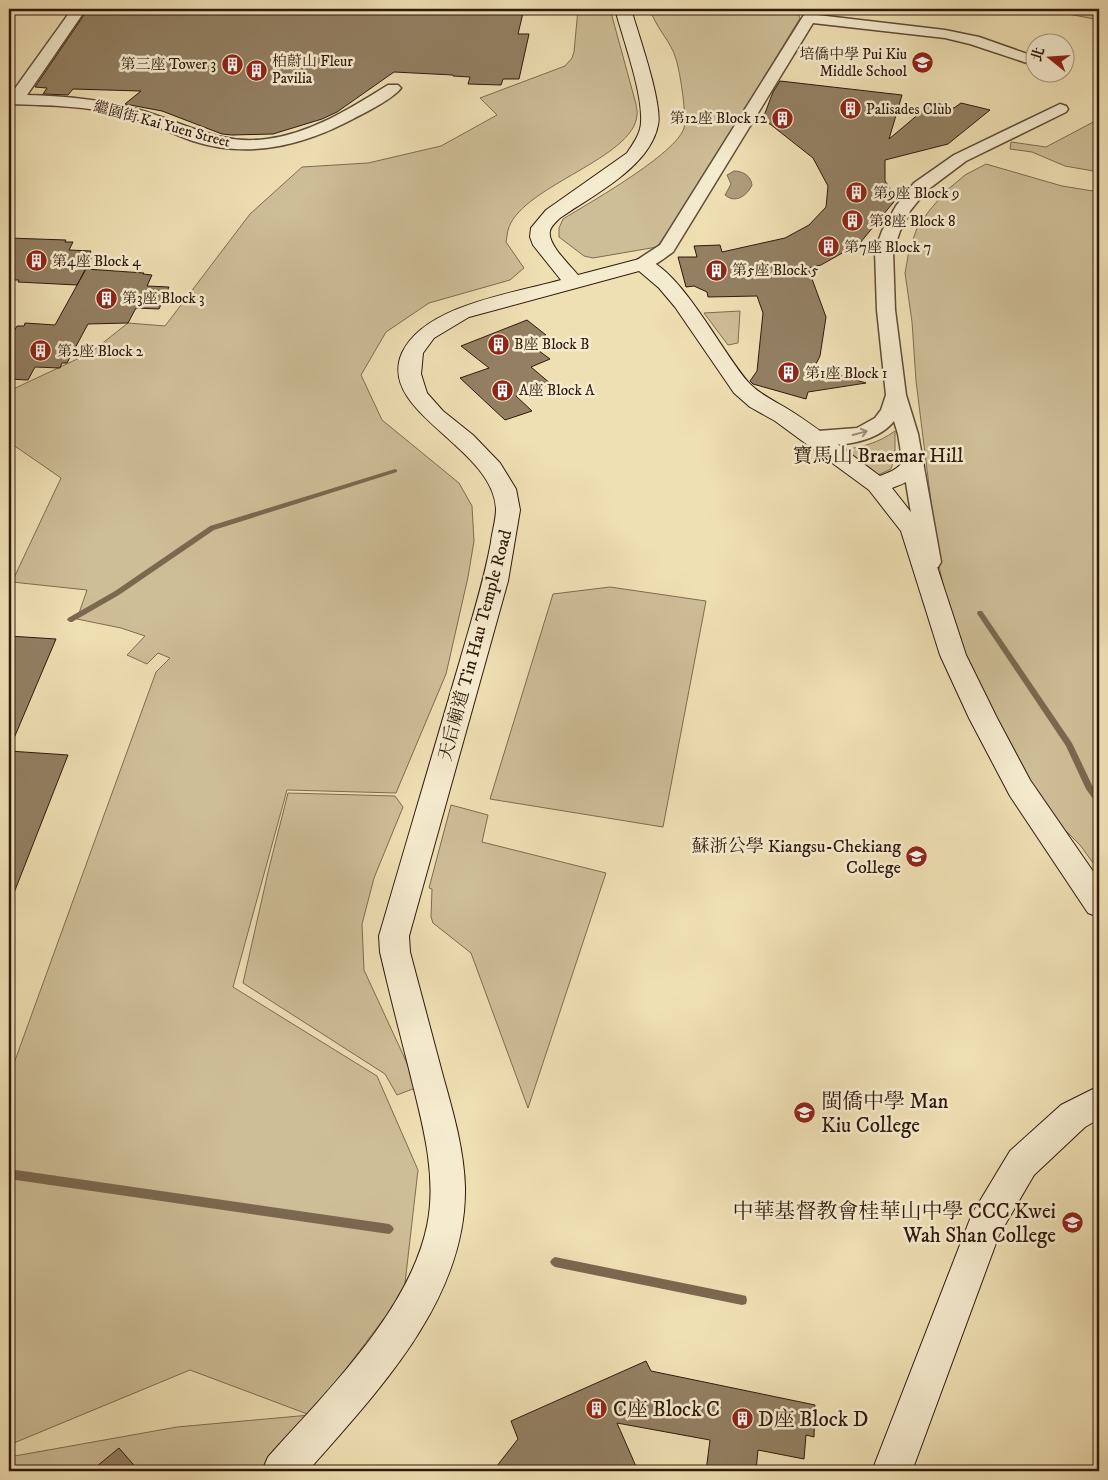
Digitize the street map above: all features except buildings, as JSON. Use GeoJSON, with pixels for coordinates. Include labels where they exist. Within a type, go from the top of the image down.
{"type":"FeatureCollection","features":[{"type":"Feature","properties":{"kind":"street"},"geometry":{"type":"LineString","coordinates":[[11,95],[65,9]]}},
{"type":"Feature","properties":{"kind":"street"},"geometry":{"type":"LineString","coordinates":[[11,95],[79,9]]}},
{"type":"Feature","properties":{"kind":"street"},"geometry":{"type":"LineString","coordinates":[[574,283],[541,241],[540,232],[544,223],[559,209],[610,175],[632,157],[645,138],[650,124],[650,114],[623,9]]}},
{"type":"Feature","properties":{"kind":"street"},"geometry":{"type":"LineString","coordinates":[[806,14],[974,40],[1026,58]]}},
{"type":"Feature","properties":{"kind":"street","name":"天后廟道 Tin Hau Temple Road"},"geometry":{"type":"LineString","coordinates":[[282,1471],[355,1386],[403,1322],[433,1269],[446,1225],[447,1181],[441,1131],[395,952],[394,936],[496,581],[508,510],[504,489],[492,468],[465,440],[430,411],[417,395],[412,385],[410,364],[420,341],[449,319],[475,308],[643,264],[667,248],[806,14]]}},
{"type":"Feature","properties":{"kind":"street","name":"繼園街 Kai Yuen Street"},"geometry":{"type":"LineString","coordinates":[[11,95],[98,105],[132,113],[220,143],[256,145],[274,143],[323,129],[354,114],[393,88]]}},
{"type":"Feature","properties":{"kind":"street"},"geometry":{"type":"LineString","coordinates":[[936,596],[908,434],[896,395],[886,310],[884,251],[891,231],[902,210],[920,187],[960,158],[1060,109]]}},
{"type":"Feature","properties":{"kind":"street"},"geometry":{"type":"LineString","coordinates":[[643,264],[666,284],[682,303],[742,388],[758,402],[812,437],[877,485],[913,530],[936,596],[953,655],[1009,768],[1048,831],[1099,904]]}},
{"type":"Feature","properties":{"kind":"street"},"geometry":{"type":"LineString","coordinates":[[812,437],[835,438],[869,430],[881,424],[890,413],[896,395]]}},
{"type":"Feature","properties":{"kind":"street"},"geometry":{"type":"LineString","coordinates":[[877,485],[901,476],[914,465]]}},
{"type":"Feature","properties":{"kind":"street"},"geometry":{"type":"LineString","coordinates":[[892,1471],[985,1226],[1022,1162],[1073,1116],[1099,1101]]}},
{"type":"Feature","properties":{"kind":"shaded area"},"geometry":{"type":"Polygon","coordinates":[[[578,9],[610,9],[636,104],[637,114],[631,130],[618,145],[535,198],[519,212],[509,227],[506,242],[524,268],[510,280],[429,303],[386,332],[361,375],[382,420],[459,483],[472,506],[474,541],[468,577],[446,674],[396,793],[287,790],[233,987],[377,1076],[418,1170],[404,1292],[311,1415],[333,1422],[284,1471],[9,1471],[9,1457],[177,1427],[310,1415],[190,1370],[9,1445],[9,1077],[156,672],[170,658],[158,653],[147,664],[127,655],[145,636],[121,628],[77,619],[87,590],[12,582],[61,478],[9,442],[9,391],[90,353],[128,323],[165,326],[250,214],[302,167],[368,163],[441,146],[497,115],[480,98],[565,66],[572,58],[578,9]]]}},
{"type":"Feature","properties":{"kind":"shaded area"},"geometry":{"type":"Polygon","coordinates":[[[650,9],[796,9],[800,18],[699,187],[657,247],[593,258],[584,256],[559,237],[559,228],[563,219],[649,164],[678,139],[684,128],[683,94],[674,52],[655,22],[650,9]]]}},
{"type":"Feature","properties":{"kind":"shaded area"},"geometry":{"type":"Polygon","coordinates":[[[1043,9],[1099,9],[1099,20],[1043,9]]]}},
{"type":"Feature","properties":{"kind":"shaded area"},"geometry":{"type":"Polygon","coordinates":[[[1099,119],[1099,172],[1065,166],[1032,152],[1010,149],[1011,142],[1046,147],[1099,119]]]}},
{"type":"Feature","properties":{"kind":"shaded area"},"geometry":{"type":"Polygon","coordinates":[[[986,164],[1062,186],[1099,192],[1099,871],[1080,845],[1039,804],[967,661],[947,602],[939,566],[916,381],[912,322],[905,273],[909,251],[917,228],[929,211],[945,192],[965,175],[986,164]]]}},
{"type":"Feature","properties":{"kind":"shaded area"},"geometry":{"type":"Polygon","coordinates":[[[734,171],[746,175],[752,185],[744,195],[737,199],[729,198],[725,195],[731,184],[727,175],[734,171]]]}},
{"type":"Feature","properties":{"kind":"shaded area"},"geometry":{"type":"Polygon","coordinates":[[[740,311],[738,343],[728,345],[704,313],[740,311]]]}},
{"type":"Feature","properties":{"kind":"shaded area"},"geometry":{"type":"Polygon","coordinates":[[[895,431],[895,456],[891,469],[876,476],[842,450],[870,444],[895,431]]]}},
{"type":"Feature","properties":{"kind":"shaded area"},"geometry":{"type":"Polygon","coordinates":[[[610,587],[706,601],[663,827],[490,799],[553,594],[610,587]]]}},
{"type":"Feature","properties":{"kind":"shaded area"},"geometry":{"type":"Polygon","coordinates":[[[288,793],[395,796],[403,807],[374,878],[362,924],[364,970],[418,1087],[397,1095],[385,1074],[243,983],[288,793]]]}},
{"type":"Feature","properties":{"kind":"shaded area"},"geometry":{"type":"Polygon","coordinates":[[[451,805],[488,815],[482,842],[606,873],[528,1108],[471,953],[433,923],[431,917],[432,889],[429,888],[451,805]]]}},
{"type":"Feature","properties":{"kind":"waterway"},"geometry":{"type":"LineString","coordinates":[[70,620],[117,593],[212,528],[395,471]]}},
{"type":"Feature","properties":{"kind":"waterway"},"geometry":{"type":"LineString","coordinates":[[980,613],[1069,745],[1089,787],[1099,801]]}},
{"type":"Feature","properties":{"kind":"waterway"},"geometry":{"type":"LineString","coordinates":[[9,1174],[389,1229]]}},
{"type":"Feature","properties":{"kind":"waterway"},"geometry":{"type":"LineString","coordinates":[[555,1262],[742,1300]]}},
{"type":"Feature","properties":{"kind":"place","name":"培僑中學 Pui Kiu Middle School"},"geometry":{"type":"Point","coordinates":[923,63]}},
{"type":"Feature","properties":{"kind":"place","name":"第三座 Tower 3"},"geometry":{"type":"Point","coordinates":[232,64]}},
{"type":"Feature","properties":{"kind":"place","name":"柏蔚山 Fleur Pavilia"},"geometry":{"type":"Point","coordinates":[256,70]}},
{"type":"Feature","properties":{"kind":"place","name":"Palisades Club"},"geometry":{"type":"Point","coordinates":[850,109]}},
{"type":"Feature","properties":{"kind":"place","name":"第12座 Block 12"},"geometry":{"type":"Point","coordinates":[783,118]}},
{"type":"Feature","properties":{"kind":"place","name":"第9座 Block 9"},"geometry":{"type":"Point","coordinates":[857,193]}},
{"type":"Feature","properties":{"kind":"place","name":"第8座 Block 8"},"geometry":{"type":"Point","coordinates":[853,221]}},
{"type":"Feature","properties":{"kind":"place","name":"第7座 Block 7"},"geometry":{"type":"Point","coordinates":[828,247]}},
{"type":"Feature","properties":{"kind":"place","name":"第4座 Block 4"},"geometry":{"type":"Point","coordinates":[36,261]}},
{"type":"Feature","properties":{"kind":"place","name":"第5座 Block 5"},"geometry":{"type":"Point","coordinates":[716,270]}},
{"type":"Feature","properties":{"kind":"place","name":"第3座 Block 3"},"geometry":{"type":"Point","coordinates":[106,298]}},
{"type":"Feature","properties":{"kind":"place","name":"B座 Block B"},"geometry":{"type":"Point","coordinates":[498,344]}},
{"type":"Feature","properties":{"kind":"place","name":"第2座 Block 2"},"geometry":{"type":"Point","coordinates":[41,351]}},
{"type":"Feature","properties":{"kind":"place","name":"第1座 Block 1"},"geometry":{"type":"Point","coordinates":[789,373]}},
{"type":"Feature","properties":{"kind":"place","name":"A座 Block A"},"geometry":{"type":"Point","coordinates":[503,390]}},
{"type":"Feature","properties":{"kind":"place","name":"蘇浙公學 Kiangsu-Chekiang College"},"geometry":{"type":"Point","coordinates":[917,856]}},
{"type":"Feature","properties":{"kind":"place","name":"閩僑中學 Man Kiu College"},"geometry":{"type":"Point","coordinates":[805,1113]}},
{"type":"Feature","properties":{"kind":"place","name":"中華基督教會桂華山中學 CCC Kwei Wah Shan College"},"geometry":{"type":"Point","coordinates":[1072,1223]}},
{"type":"Feature","properties":{"kind":"place","name":"C座 Block C"},"geometry":{"type":"Point","coordinates":[597,1409]}},
{"type":"Feature","properties":{"kind":"place","name":"D座 Block D"},"geometry":{"type":"Point","coordinates":[742,1419]}},
{"type":"Feature","properties":{"kind":"district","name":"寶馬山 Braemar Hill"},"geometry":{"type":"Point","coordinates":[878,455]}}]}
